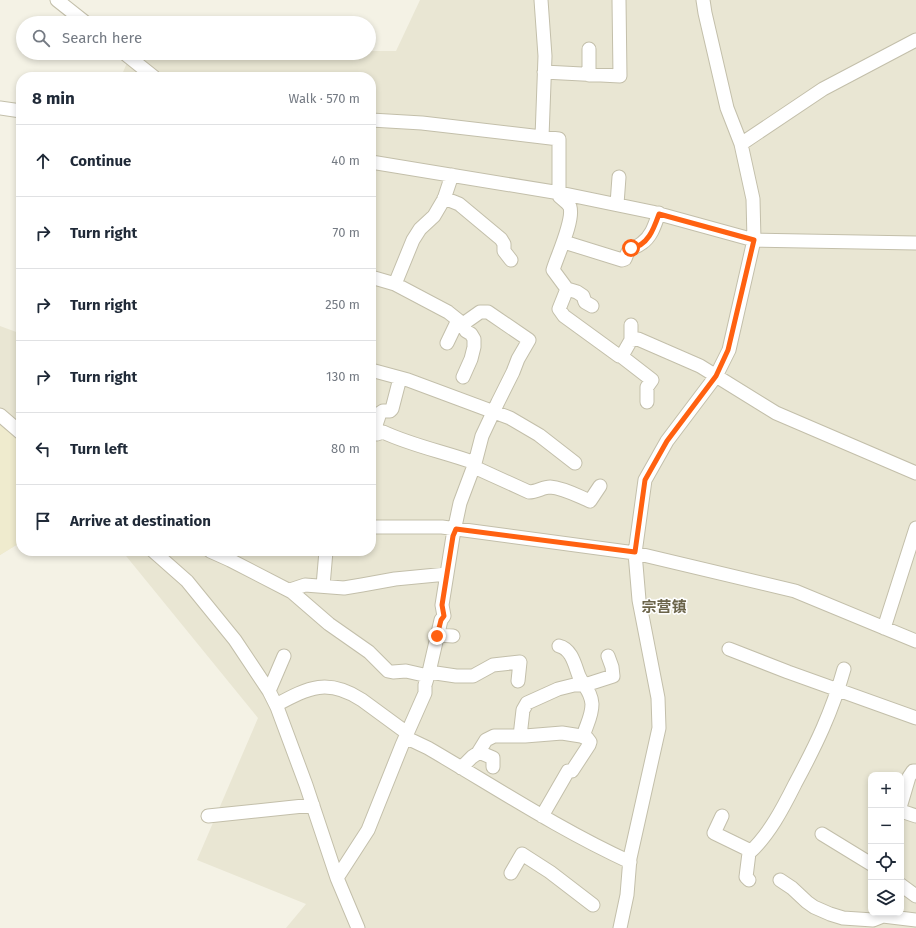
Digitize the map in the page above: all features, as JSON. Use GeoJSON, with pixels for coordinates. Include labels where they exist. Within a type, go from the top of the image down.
{"type":"FeatureCollection","features":[{"type":"Feature","properties":{"kind":"street"},"geometry":{"type":"LineString","coordinates":[[57,0],[77,16]]}},
{"type":"Feature","properties":{"kind":"street"},"geometry":{"type":"LineString","coordinates":[[540,0],[545,56],[542,137]]}},
{"type":"Feature","properties":{"kind":"street"},"geometry":{"type":"LineString","coordinates":[[544,72],[620,76],[619,0]]}},
{"type":"Feature","properties":{"kind":"street"},"geometry":{"type":"LineString","coordinates":[[620,928],[627,895],[630,862],[658,728],[658,698],[639,600],[635,552],[645,480],[667,441],[716,376],[728,350],[754,240],[753,199],[741,144],[727,108],[703,0]]}},
{"type":"Feature","properties":{"kind":"street"},"geometry":{"type":"LineString","coordinates":[[741,144],[823,89],[916,40]]}},
{"type":"Feature","properties":{"kind":"street"},"geometry":{"type":"LineString","coordinates":[[589,49],[589,75]]}},
{"type":"Feature","properties":{"kind":"street"},"geometry":{"type":"LineString","coordinates":[[133,60],[148,72]]}},
{"type":"Feature","properties":{"kind":"street"},"geometry":{"type":"LineString","coordinates":[[0,108],[16,110]]}},
{"type":"Feature","properties":{"kind":"street"},"geometry":{"type":"LineString","coordinates":[[376,120],[422,123],[559,139],[559,196],[570,208],[564,242],[553,270],[566,289],[577,292],[583,296],[585,302],[592,306]]}},
{"type":"Feature","properties":{"kind":"street"},"geometry":{"type":"LineString","coordinates":[[376,163],[560,193],[617,204],[754,240],[916,243]]}},
{"type":"Feature","properties":{"kind":"street"},"geometry":{"type":"LineString","coordinates":[[395,284],[413,240],[420,229],[434,216],[444,198],[452,175]]}},
{"type":"Feature","properties":{"kind":"street"},"geometry":{"type":"LineString","coordinates":[[617,204],[619,177]]}},
{"type":"Feature","properties":{"kind":"street"},"geometry":{"type":"LineString","coordinates":[[444,198],[459,204],[501,239],[504,244],[504,251],[511,260]]}},
{"type":"Feature","properties":{"kind":"street"},"geometry":{"type":"LineString","coordinates":[[564,242],[622,260],[625,259],[628,250],[642,244],[652,232],[659,214]]}},
{"type":"Feature","properties":{"kind":"street"},"geometry":{"type":"LineString","coordinates":[[376,278],[395,284],[448,312],[461,322],[466,331],[471,334],[474,339],[471,359],[463,377]]}},
{"type":"Feature","properties":{"kind":"street"},"geometry":{"type":"LineString","coordinates":[[566,289],[559,309],[561,313],[652,380],[647,387],[647,402]]}},
{"type":"Feature","properties":{"kind":"street"},"geometry":{"type":"LineString","coordinates":[[337,878],[368,830],[405,737],[425,693],[425,685],[429,674],[441,620],[444,616],[442,605],[460,503],[474,465],[482,436],[518,359],[529,340],[488,312],[480,312],[461,322],[447,343]]}},
{"type":"Feature","properties":{"kind":"street"},"geometry":{"type":"LineString","coordinates":[[621,356],[631,340],[631,325]]}},
{"type":"Feature","properties":{"kind":"street"},"geometry":{"type":"LineString","coordinates":[[631,340],[638,339],[700,366],[776,413],[916,473]]}},
{"type":"Feature","properties":{"kind":"street"},"geometry":{"type":"LineString","coordinates":[[376,371],[400,378],[510,418],[539,435],[575,463]]}},
{"type":"Feature","properties":{"kind":"street"},"geometry":{"type":"LineString","coordinates":[[376,425],[380,413],[383,411],[390,411],[392,409],[400,378]]}},
{"type":"Feature","properties":{"kind":"street"},"geometry":{"type":"LineString","coordinates":[[0,415],[16,429]]}},
{"type":"Feature","properties":{"kind":"street"},"geometry":{"type":"LineString","coordinates":[[376,434],[383,432],[409,443],[452,455],[529,492],[551,487],[575,494],[590,501],[600,486]]}},
{"type":"Feature","properties":{"kind":"street"},"geometry":{"type":"LineString","coordinates":[[376,527],[442,527],[635,552],[795,590],[916,641]]}},
{"type":"Feature","properties":{"kind":"street"},"geometry":{"type":"LineString","coordinates":[[884,628],[916,528]]}},
{"type":"Feature","properties":{"kind":"street"},"geometry":{"type":"LineString","coordinates":[[159,556],[187,581],[197,593],[235,640],[269,691],[276,705],[313,806],[337,878],[358,928]]}},
{"type":"Feature","properties":{"kind":"street"},"geometry":{"type":"LineString","coordinates":[[221,556],[292,592],[328,624],[365,649],[388,671],[393,672],[406,670],[429,674],[473,676],[494,665],[520,662],[518,681]]}},
{"type":"Feature","properties":{"kind":"street"},"geometry":{"type":"LineString","coordinates":[[323,586],[326,556]]}},
{"type":"Feature","properties":{"kind":"street"},"geometry":{"type":"LineString","coordinates":[[292,592],[293,589],[305,585],[344,588],[395,578],[447,574]]}},
{"type":"Feature","properties":{"kind":"street"},"geometry":{"type":"LineString","coordinates":[[438,635],[453,636]]}},
{"type":"Feature","properties":{"kind":"street"},"geometry":{"type":"LineString","coordinates":[[559,646],[563,647],[576,663],[580,676],[589,691],[592,709],[583,737]]}},
{"type":"Feature","properties":{"kind":"street"},"geometry":{"type":"LineString","coordinates":[[729,649],[916,718]]}},
{"type":"Feature","properties":{"kind":"street"},"geometry":{"type":"LineString","coordinates":[[269,691],[284,656]]}},
{"type":"Feature","properties":{"kind":"street"},"geometry":{"type":"LineString","coordinates":[[520,736],[522,710],[527,703],[558,689],[574,685],[585,685],[613,676],[612,667],[608,656]]}},
{"type":"Feature","properties":{"kind":"street"},"geometry":{"type":"LineString","coordinates":[[749,880],[746,877],[749,853],[757,846],[784,806],[819,738],[833,706],[844,669]]}},
{"type":"Feature","properties":{"kind":"street"},"geometry":{"type":"LineString","coordinates":[[276,705],[311,688],[332,687],[350,693],[362,700],[405,737],[595,846],[630,862]]}},
{"type":"Feature","properties":{"kind":"street"},"geometry":{"type":"LineString","coordinates":[[461,768],[479,752],[486,740],[494,736],[562,733],[587,738],[590,742],[589,745],[572,771],[568,771],[542,816]]}},
{"type":"Feature","properties":{"kind":"street"},"geometry":{"type":"LineString","coordinates":[[479,752],[493,758],[492,767]]}},
{"type":"Feature","properties":{"kind":"street"},"geometry":{"type":"LineString","coordinates":[[904,794],[909,777],[913,771],[916,771]]}},
{"type":"Feature","properties":{"kind":"street"},"geometry":{"type":"LineString","coordinates":[[208,816],[313,806]]}},
{"type":"Feature","properties":{"kind":"street"},"geometry":{"type":"LineString","coordinates":[[904,812],[916,816]]}},
{"type":"Feature","properties":{"kind":"street"},"geometry":{"type":"LineString","coordinates":[[722,816],[714,833],[751,851]]}},
{"type":"Feature","properties":{"kind":"street"},"geometry":{"type":"LineString","coordinates":[[822,834],[868,862]]}},
{"type":"Feature","properties":{"kind":"street"},"geometry":{"type":"LineString","coordinates":[[511,873],[522,854],[550,872],[593,905]]}},
{"type":"Feature","properties":{"kind":"street"},"geometry":{"type":"LineString","coordinates":[[780,880],[814,907],[830,914],[843,918],[873,920],[880,916]]}},
{"type":"Feature","properties":{"kind":"street"},"geometry":{"type":"LineString","coordinates":[[904,888],[916,896]]}},
{"type":"Feature","properties":{"kind":"street"},"geometry":{"type":"LineString","coordinates":[[883,916],[916,920]]}},
{"type":"Feature","properties":{"kind":"shaded area"},"geometry":{"type":"Polygon","coordinates":[[[420,0],[916,0],[916,928],[286,928],[306,904],[197,860],[258,718],[126,556],[376,556],[376,72],[123,72],[128,60],[376,60],[376,51],[396,51],[420,0]]]}},
{"type":"Feature","properties":{"kind":"shaded area"},"geometry":{"type":"Polygon","coordinates":[[[0,326],[16,332],[16,545],[0,555],[0,326]]]}},
{"type":"Feature","properties":{"kind":"shaded area"},"geometry":{"type":"Polygon","coordinates":[[[0,424],[16,438],[16,545],[0,555],[0,424]]]}},
{"type":"Feature","properties":{"kind":"district","name":"宗营镇"},"geometry":{"type":"Point","coordinates":[664,607]}},
{"type":"Feature","properties":{"kind":"route"},"geometry":{"type":"LineString","coordinates":[[437,636],[441,620],[444,616],[442,605],[453,536],[456,529],[635,552],[645,480],[667,441],[716,376],[728,350],[754,240],[659,214],[652,232],[642,244],[631,248]]}}]}
